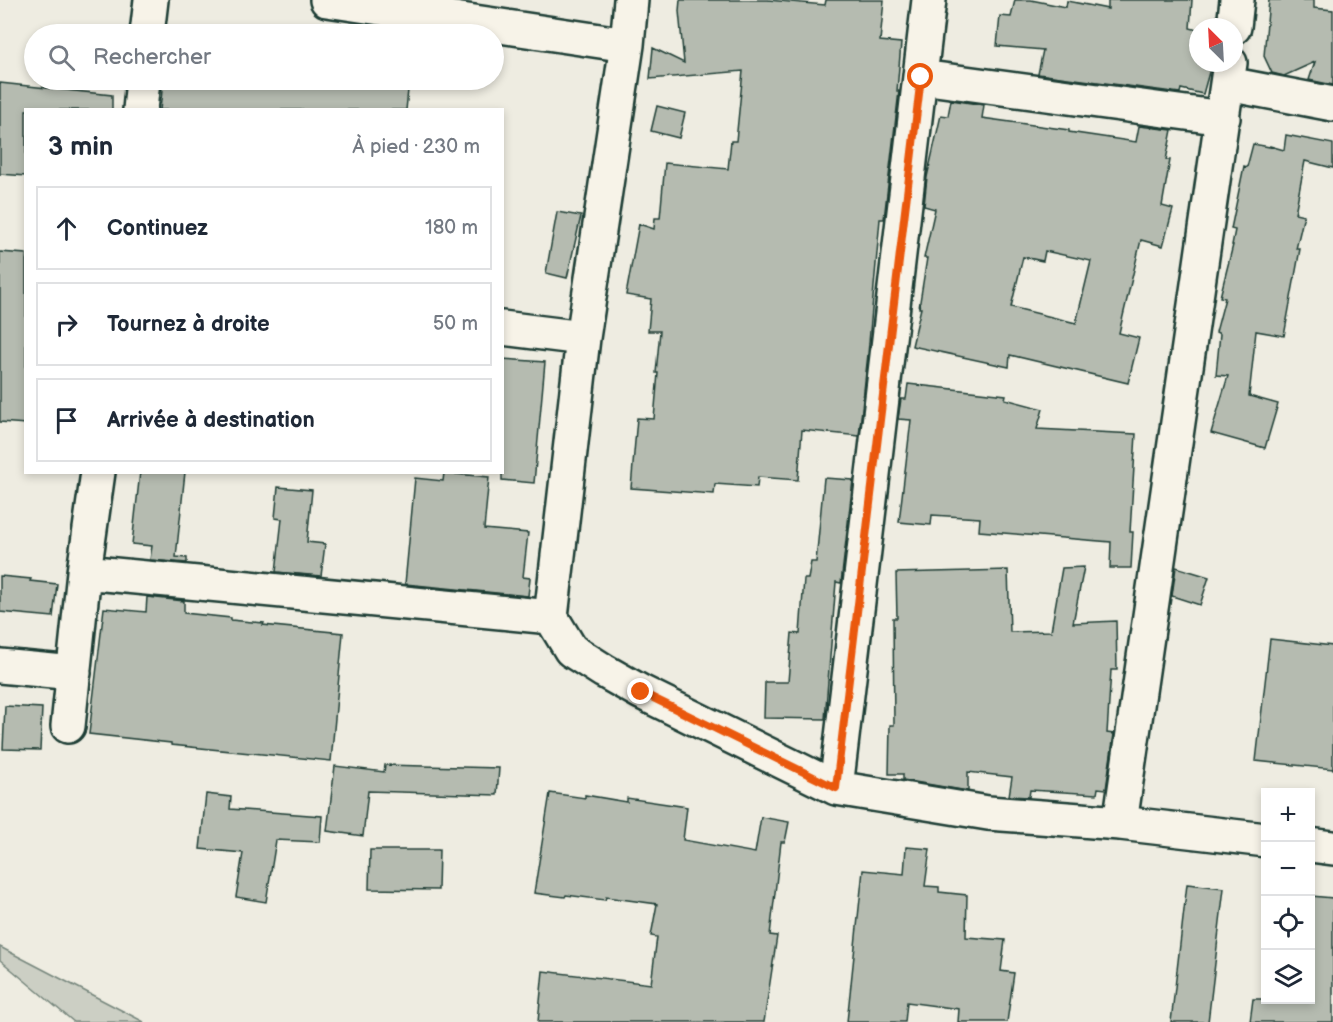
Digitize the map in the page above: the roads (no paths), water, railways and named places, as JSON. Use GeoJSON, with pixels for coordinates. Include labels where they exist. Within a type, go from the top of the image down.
{"type":"FeatureCollection","features":[{"type":"Feature","properties":{"kind":"street"},"geometry":{"type":"LineString","coordinates":[[148,24],[151,0]]}},
{"type":"Feature","properties":{"kind":"street"},"geometry":{"type":"LineString","coordinates":[[327,0],[487,24]]}},
{"type":"Feature","properties":{"kind":"street"},"geometry":{"type":"LineString","coordinates":[[631,0],[627,45],[583,338],[551,617],[571,650],[641,692],[836,788],[988,813],[1120,823],[1261,839]]}},
{"type":"Feature","properties":{"kind":"street"},"geometry":{"type":"LineString","coordinates":[[836,788],[930,0]]}},
{"type":"Feature","properties":{"kind":"street"},"geometry":{"type":"LineString","coordinates":[[1235,18],[1237,0]]}},
{"type":"Feature","properties":{"kind":"street"},"geometry":{"type":"LineString","coordinates":[[504,27],[627,45]]}},
{"type":"Feature","properties":{"kind":"street"},"geometry":{"type":"LineString","coordinates":[[1120,823],[1229,74],[1333,104]]}},
{"type":"Feature","properties":{"kind":"street"},"geometry":{"type":"LineString","coordinates":[[921,77],[1223,118]]}},
{"type":"Feature","properties":{"kind":"street"},"geometry":{"type":"LineString","coordinates":[[140,108],[142,90]]}},
{"type":"Feature","properties":{"kind":"street"},"geometry":{"type":"LineString","coordinates":[[504,327],[583,338]]}},
{"type":"Feature","properties":{"kind":"street"},"geometry":{"type":"LineString","coordinates":[[68,726],[84,572],[98,474]]}},
{"type":"Feature","properties":{"kind":"street"},"geometry":{"type":"LineString","coordinates":[[84,572],[551,617]]}},
{"type":"Feature","properties":{"kind":"street"},"geometry":{"type":"LineString","coordinates":[[0,666],[74,673]]}},
{"type":"Feature","properties":{"kind":"street"},"geometry":{"type":"LineString","coordinates":[[1315,846],[1333,848]]}}]}
